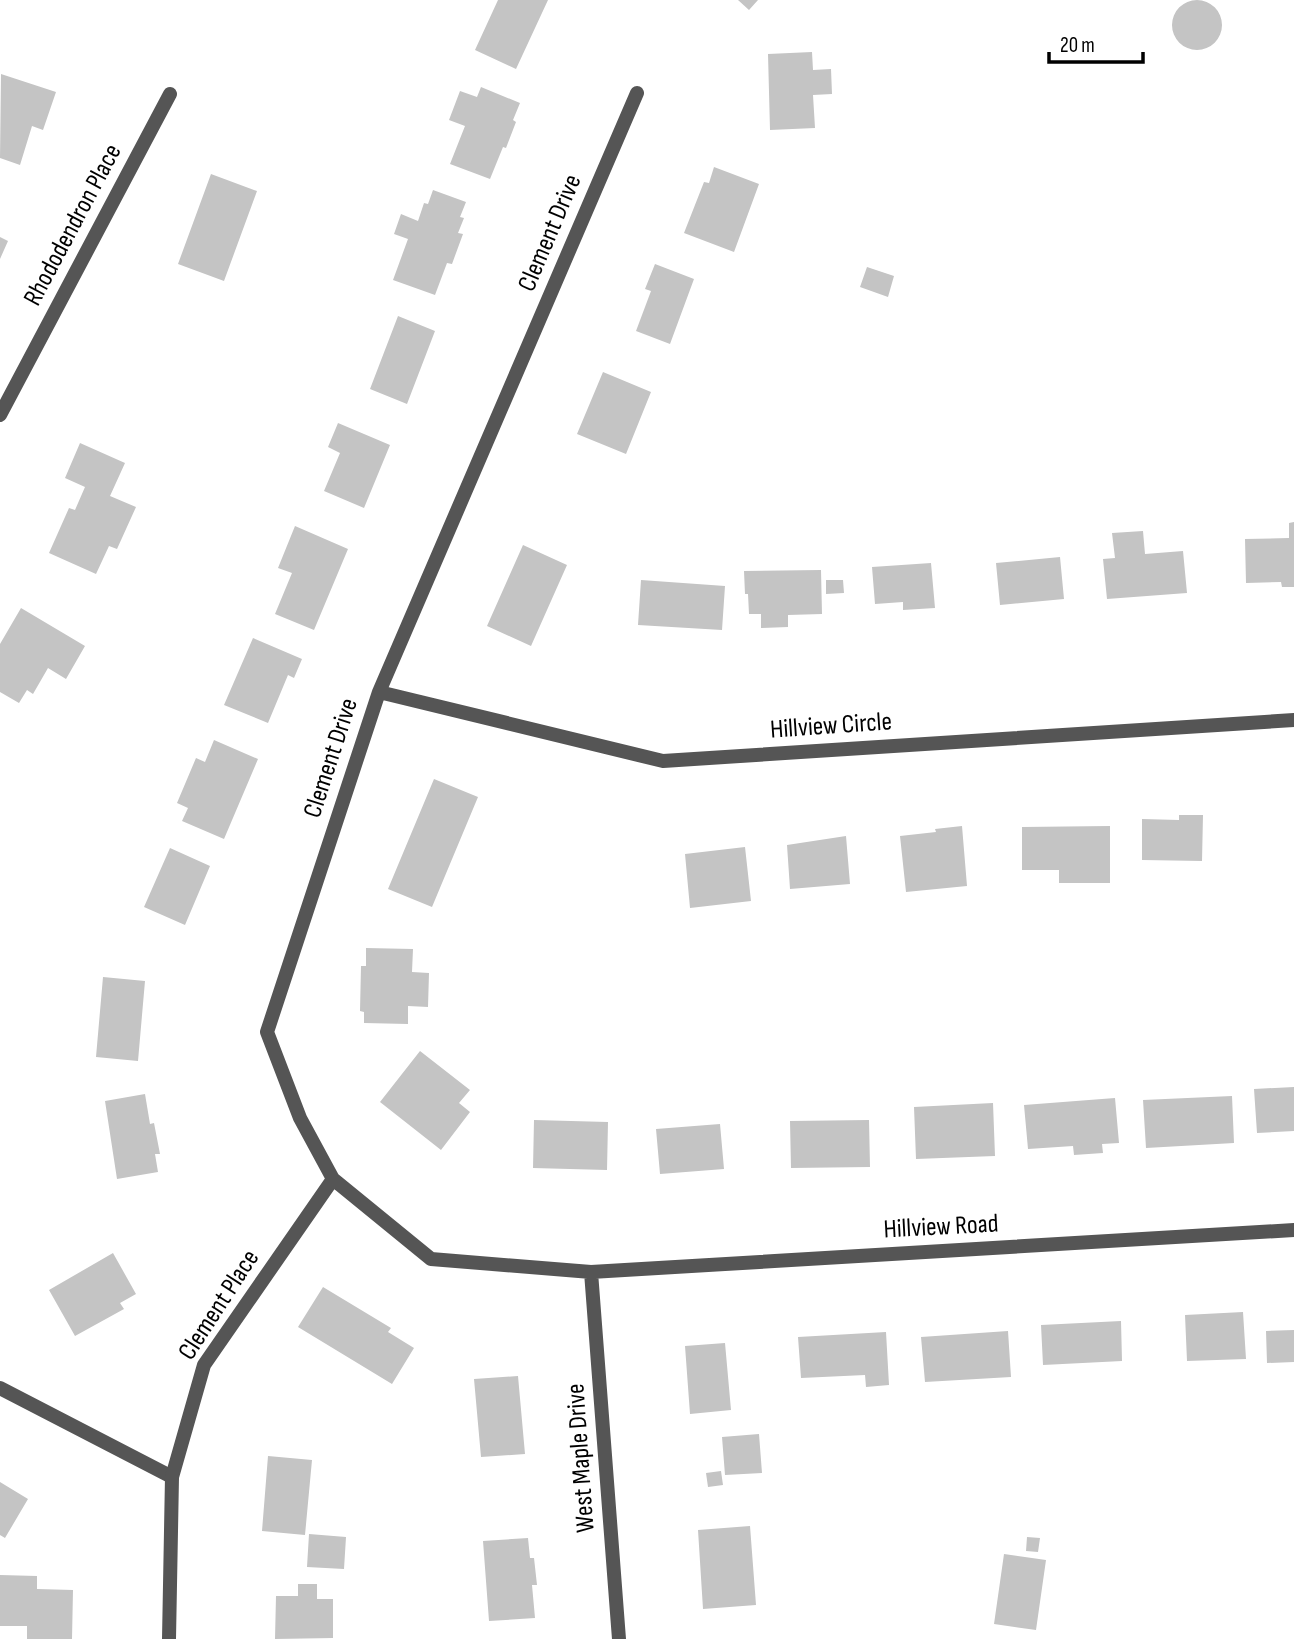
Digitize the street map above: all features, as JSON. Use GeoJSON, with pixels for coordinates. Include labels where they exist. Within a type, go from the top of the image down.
{"type":"FeatureCollection","features":[{"type":"Feature","properties":{"kind":"street","name":"Clement Drive"},"geometry":{"type":"LineString","coordinates":[[591,1272],[431,1259],[332,1179],[300,1118],[267,1032],[379,692],[638,93]]}},
{"type":"Feature","properties":{"kind":"street","name":"Rhododendron Place"},"geometry":{"type":"LineString","coordinates":[[0,415],[170,94]]}},
{"type":"Feature","properties":{"kind":"street","name":"Hillview Circle"},"geometry":{"type":"LineString","coordinates":[[379,692],[663,761],[1294,720]]}},
{"type":"Feature","properties":{"kind":"street","name":"Clement Place"},"geometry":{"type":"LineString","coordinates":[[169,1639],[172,1477],[204,1365],[332,1179]]}},
{"type":"Feature","properties":{"kind":"street","name":"Hillview Road"},"geometry":{"type":"LineString","coordinates":[[591,1272],[1294,1230]]}},
{"type":"Feature","properties":{"kind":"street","name":"West Maple Drive"},"geometry":{"type":"LineString","coordinates":[[591,1272],[619,1639]]}},
{"type":"Feature","properties":{"kind":"street"},"geometry":{"type":"LineString","coordinates":[[0,1388],[172,1477]]}},
{"type":"Feature","properties":{"kind":"building"},"geometry":{"type":"Polygon","coordinates":[[[498,0],[548,0],[516,69],[475,50],[498,0]]]}},
{"type":"Feature","properties":{"kind":"building"},"geometry":{"type":"Polygon","coordinates":[[[738,0],[758,0],[749,10],[738,0]]]}},
{"type":"Feature","properties":{"kind":"building"},"geometry":{"type":"Polygon","coordinates":[[[1197,0],[1214,8],[1222,25],[1214,42],[1197,50],[1180,42],[1172,25],[1180,8],[1197,0]]]}},
{"type":"Feature","properties":{"kind":"building"},"geometry":{"type":"Polygon","coordinates":[[[812,52],[813,70],[831,69],[832,94],[813,95],[815,128],[770,130],[768,54],[812,52]]]}},
{"type":"Feature","properties":{"kind":"building"},"geometry":{"type":"Polygon","coordinates":[[[1,74],[56,92],[43,130],[32,126],[20,165],[0,158],[1,74]]]}},
{"type":"Feature","properties":{"kind":"building"},"geometry":{"type":"Polygon","coordinates":[[[481,87],[520,103],[506,148],[503,147],[490,179],[450,164],[465,126],[449,120],[460,91],[477,97],[481,87]]]}},
{"type":"Feature","properties":{"kind":"building"},"geometry":{"type":"Polygon","coordinates":[[[714,167],[759,184],[734,252],[684,233],[704,182],[709,183],[714,167]]]}},
{"type":"Feature","properties":{"kind":"building"},"geometry":{"type":"Polygon","coordinates":[[[211,174],[257,191],[224,281],[178,264],[211,174]]]}},
{"type":"Feature","properties":{"kind":"building"},"geometry":{"type":"Polygon","coordinates":[[[433,190],[466,202],[458,233],[463,234],[452,264],[447,263],[435,295],[393,280],[408,239],[394,234],[401,214],[418,221],[424,203],[428,204],[433,190]]]}},
{"type":"Feature","properties":{"kind":"building"},"geometry":{"type":"Polygon","coordinates":[[[0,237],[8,241],[0,259],[0,237]]]}},
{"type":"Feature","properties":{"kind":"building"},"geometry":{"type":"Polygon","coordinates":[[[655,264],[694,279],[670,344],[636,331],[651,291],[645,289],[655,264]]]}},
{"type":"Feature","properties":{"kind":"building"},"geometry":{"type":"Polygon","coordinates":[[[867,267],[894,276],[888,297],[860,287],[867,267]]]}},
{"type":"Feature","properties":{"kind":"building"},"geometry":{"type":"Polygon","coordinates":[[[398,316],[435,331],[407,404],[370,389],[398,316]]]}},
{"type":"Feature","properties":{"kind":"building"},"geometry":{"type":"Polygon","coordinates":[[[603,372],[651,392],[626,454],[577,434],[603,372]]]}},
{"type":"Feature","properties":{"kind":"building"},"geometry":{"type":"Polygon","coordinates":[[[338,423],[390,445],[364,508],[324,491],[340,453],[328,447],[338,423]]]}},
{"type":"Feature","properties":{"kind":"building"},"geometry":{"type":"Polygon","coordinates":[[[80,443],[125,463],[110,496],[136,507],[117,549],[109,546],[96,574],[49,553],[69,508],[75,510],[85,487],[65,478],[80,443]]]}},
{"type":"Feature","properties":{"kind":"building"},"geometry":{"type":"Polygon","coordinates":[[[1294,522],[1294,587],[1282,587],[1281,582],[1246,583],[1245,539],[1289,538],[1289,523],[1294,522]]]}},
{"type":"Feature","properties":{"kind":"building"},"geometry":{"type":"Polygon","coordinates":[[[295,526],[348,549],[314,630],[275,614],[292,573],[278,568],[295,526]]]}},
{"type":"Feature","properties":{"kind":"building"},"geometry":{"type":"Polygon","coordinates":[[[1143,531],[1145,554],[1183,551],[1187,593],[1107,599],[1103,559],[1115,558],[1112,533],[1143,531]]]}},
{"type":"Feature","properties":{"kind":"building"},"geometry":{"type":"Polygon","coordinates":[[[523,545],[567,565],[531,646],[487,626],[523,545]]]}},
{"type":"Feature","properties":{"kind":"building"},"geometry":{"type":"Polygon","coordinates":[[[1060,557],[1064,599],[1000,605],[996,563],[1060,557]]]}},
{"type":"Feature","properties":{"kind":"building"},"geometry":{"type":"Polygon","coordinates":[[[931,563],[935,608],[903,610],[903,602],[875,604],[872,567],[931,563]]]}},
{"type":"Feature","properties":{"kind":"building"},"geometry":{"type":"Polygon","coordinates":[[[821,570],[822,614],[788,615],[788,627],[761,628],[761,614],[749,614],[744,571],[821,570]]]}},
{"type":"Feature","properties":{"kind":"building"},"geometry":{"type":"Polygon","coordinates":[[[641,580],[725,586],[722,630],[638,625],[641,580]]]}},
{"type":"Feature","properties":{"kind":"building"},"geometry":{"type":"Polygon","coordinates":[[[826,580],[843,580],[844,593],[826,594],[826,580]]]}},
{"type":"Feature","properties":{"kind":"building"},"geometry":{"type":"Polygon","coordinates":[[[21,608],[85,646],[66,679],[48,668],[33,694],[27,690],[19,703],[0,692],[0,644],[21,608]]]}},
{"type":"Feature","properties":{"kind":"building"},"geometry":{"type":"Polygon","coordinates":[[[253,638],[302,659],[294,678],[288,675],[268,723],[224,705],[253,638]]]}},
{"type":"Feature","properties":{"kind":"building"},"geometry":{"type":"Polygon","coordinates":[[[214,740],[258,759],[224,839],[182,821],[188,808],[177,803],[196,758],[205,762],[214,740]]]}},
{"type":"Feature","properties":{"kind":"building"},"geometry":{"type":"Polygon","coordinates":[[[434,779],[478,797],[432,907],[388,889],[434,779]]]}},
{"type":"Feature","properties":{"kind":"building"},"geometry":{"type":"Polygon","coordinates":[[[1179,815],[1203,815],[1202,861],[1142,860],[1142,819],[1179,820],[1179,815]]]}},
{"type":"Feature","properties":{"kind":"building"},"geometry":{"type":"Polygon","coordinates":[[[962,826],[967,886],[906,892],[900,836],[962,826]]]}},
{"type":"Feature","properties":{"kind":"building"},"geometry":{"type":"Polygon","coordinates":[[[1110,826],[1110,883],[1059,883],[1059,870],[1022,870],[1022,827],[1110,826]]]}},
{"type":"Feature","properties":{"kind":"building"},"geometry":{"type":"Polygon","coordinates":[[[846,836],[850,884],[790,889],[787,845],[846,836]]]}},
{"type":"Feature","properties":{"kind":"building"},"geometry":{"type":"Polygon","coordinates":[[[745,847],[751,901],[690,908],[685,854],[745,847]]]}},
{"type":"Feature","properties":{"kind":"building"},"geometry":{"type":"Polygon","coordinates":[[[170,848],[210,866],[185,925],[144,907],[170,848]]]}},
{"type":"Feature","properties":{"kind":"building"},"geometry":{"type":"Polygon","coordinates":[[[366,948],[413,949],[412,972],[429,973],[428,1007],[408,1006],[408,1024],[364,1023],[364,1012],[360,1011],[361,966],[366,966],[366,948]]]}},
{"type":"Feature","properties":{"kind":"building"},"geometry":{"type":"Polygon","coordinates":[[[103,977],[145,981],[138,1061],[96,1057],[103,977]]]}},
{"type":"Feature","properties":{"kind":"building"},"geometry":{"type":"Polygon","coordinates":[[[420,1051],[470,1090],[459,1103],[470,1112],[441,1150],[380,1102],[420,1051]]]}},
{"type":"Feature","properties":{"kind":"building"},"geometry":{"type":"Polygon","coordinates":[[[1294,1087],[1294,1131],[1257,1133],[1254,1089],[1294,1087]]]}},
{"type":"Feature","properties":{"kind":"building"},"geometry":{"type":"Polygon","coordinates":[[[145,1094],[150,1124],[154,1123],[160,1154],[155,1154],[158,1172],[117,1179],[105,1101],[145,1094]]]}},
{"type":"Feature","properties":{"kind":"building"},"geometry":{"type":"Polygon","coordinates":[[[1232,1096],[1234,1143],[1146,1148],[1143,1100],[1232,1096]]]}},
{"type":"Feature","properties":{"kind":"building"},"geometry":{"type":"Polygon","coordinates":[[[1115,1098],[1119,1143],[1102,1144],[1103,1153],[1074,1155],[1073,1146],[1028,1149],[1024,1105],[1115,1098]]]}},
{"type":"Feature","properties":{"kind":"building"},"geometry":{"type":"Polygon","coordinates":[[[993,1103],[995,1156],[916,1159],[914,1107],[993,1103]]]}},
{"type":"Feature","properties":{"kind":"building"},"geometry":{"type":"Polygon","coordinates":[[[534,1120],[608,1122],[607,1170],[533,1168],[534,1120]]]}},
{"type":"Feature","properties":{"kind":"building"},"geometry":{"type":"Polygon","coordinates":[[[869,1120],[870,1167],[791,1168],[790,1121],[869,1120]]]}},
{"type":"Feature","properties":{"kind":"building"},"geometry":{"type":"Polygon","coordinates":[[[720,1124],[724,1169],[660,1174],[656,1129],[720,1124]]]}},
{"type":"Feature","properties":{"kind":"building"},"geometry":{"type":"Polygon","coordinates":[[[113,1253],[136,1294],[120,1303],[124,1309],[75,1336],[49,1290],[113,1253]]]}},
{"type":"Feature","properties":{"kind":"building"},"geometry":{"type":"Polygon","coordinates":[[[323,1287],[391,1328],[388,1332],[414,1348],[392,1384],[298,1327],[323,1287]]]}},
{"type":"Feature","properties":{"kind":"building"},"geometry":{"type":"Polygon","coordinates":[[[1243,1312],[1246,1359],[1187,1361],[1185,1315],[1243,1312]]]}},
{"type":"Feature","properties":{"kind":"building"},"geometry":{"type":"Polygon","coordinates":[[[1121,1321],[1122,1361],[1043,1365],[1041,1325],[1121,1321]]]}},
{"type":"Feature","properties":{"kind":"building"},"geometry":{"type":"Polygon","coordinates":[[[1294,1330],[1294,1362],[1267,1363],[1266,1331],[1294,1330]]]}},
{"type":"Feature","properties":{"kind":"building"},"geometry":{"type":"Polygon","coordinates":[[[1008,1331],[1011,1377],[925,1382],[921,1337],[1008,1331]]]}},
{"type":"Feature","properties":{"kind":"building"},"geometry":{"type":"Polygon","coordinates":[[[886,1332],[889,1385],[866,1387],[865,1375],[801,1378],[798,1337],[886,1332]]]}},
{"type":"Feature","properties":{"kind":"building"},"geometry":{"type":"Polygon","coordinates":[[[725,1343],[731,1410],[690,1414],[685,1346],[725,1343]]]}},
{"type":"Feature","properties":{"kind":"building"},"geometry":{"type":"Polygon","coordinates":[[[518,1376],[525,1454],[481,1457],[474,1379],[518,1376]]]}},
{"type":"Feature","properties":{"kind":"building"},"geometry":{"type":"Polygon","coordinates":[[[759,1434],[762,1473],[725,1475],[722,1437],[759,1434]]]}},
{"type":"Feature","properties":{"kind":"building"},"geometry":{"type":"Polygon","coordinates":[[[268,1456],[312,1460],[305,1535],[262,1531],[268,1456]]]}},
{"type":"Feature","properties":{"kind":"building"},"geometry":{"type":"Polygon","coordinates":[[[721,1471],[723,1485],[708,1487],[706,1473],[721,1471]]]}},
{"type":"Feature","properties":{"kind":"building"},"geometry":{"type":"Polygon","coordinates":[[[0,1482],[28,1499],[5,1538],[0,1535],[0,1482]]]}},
{"type":"Feature","properties":{"kind":"building"},"geometry":{"type":"Polygon","coordinates":[[[750,1526],[756,1605],[703,1609],[698,1530],[750,1526]]]}},
{"type":"Feature","properties":{"kind":"building"},"geometry":{"type":"Polygon","coordinates":[[[309,1534],[346,1537],[344,1569],[307,1567],[309,1534]]]}},
{"type":"Feature","properties":{"kind":"building"},"geometry":{"type":"Polygon","coordinates":[[[1027,1537],[1040,1538],[1038,1552],[1026,1551],[1027,1537]]]}},
{"type":"Feature","properties":{"kind":"building"},"geometry":{"type":"Polygon","coordinates":[[[528,1538],[530,1558],[534,1558],[537,1585],[532,1585],[535,1618],[489,1621],[483,1541],[528,1538]]]}},
{"type":"Feature","properties":{"kind":"building"},"geometry":{"type":"Polygon","coordinates":[[[1004,1554],[1046,1560],[1036,1630],[994,1624],[1004,1554]]]}},
{"type":"Feature","properties":{"kind":"building"},"geometry":{"type":"Polygon","coordinates":[[[0,1575],[37,1576],[37,1589],[73,1590],[72,1639],[27,1639],[27,1626],[0,1626],[0,1575]]]}},
{"type":"Feature","properties":{"kind":"building"},"geometry":{"type":"Polygon","coordinates":[[[298,1584],[317,1584],[317,1599],[333,1599],[333,1638],[275,1639],[276,1596],[298,1596],[298,1584]]]}}]}
